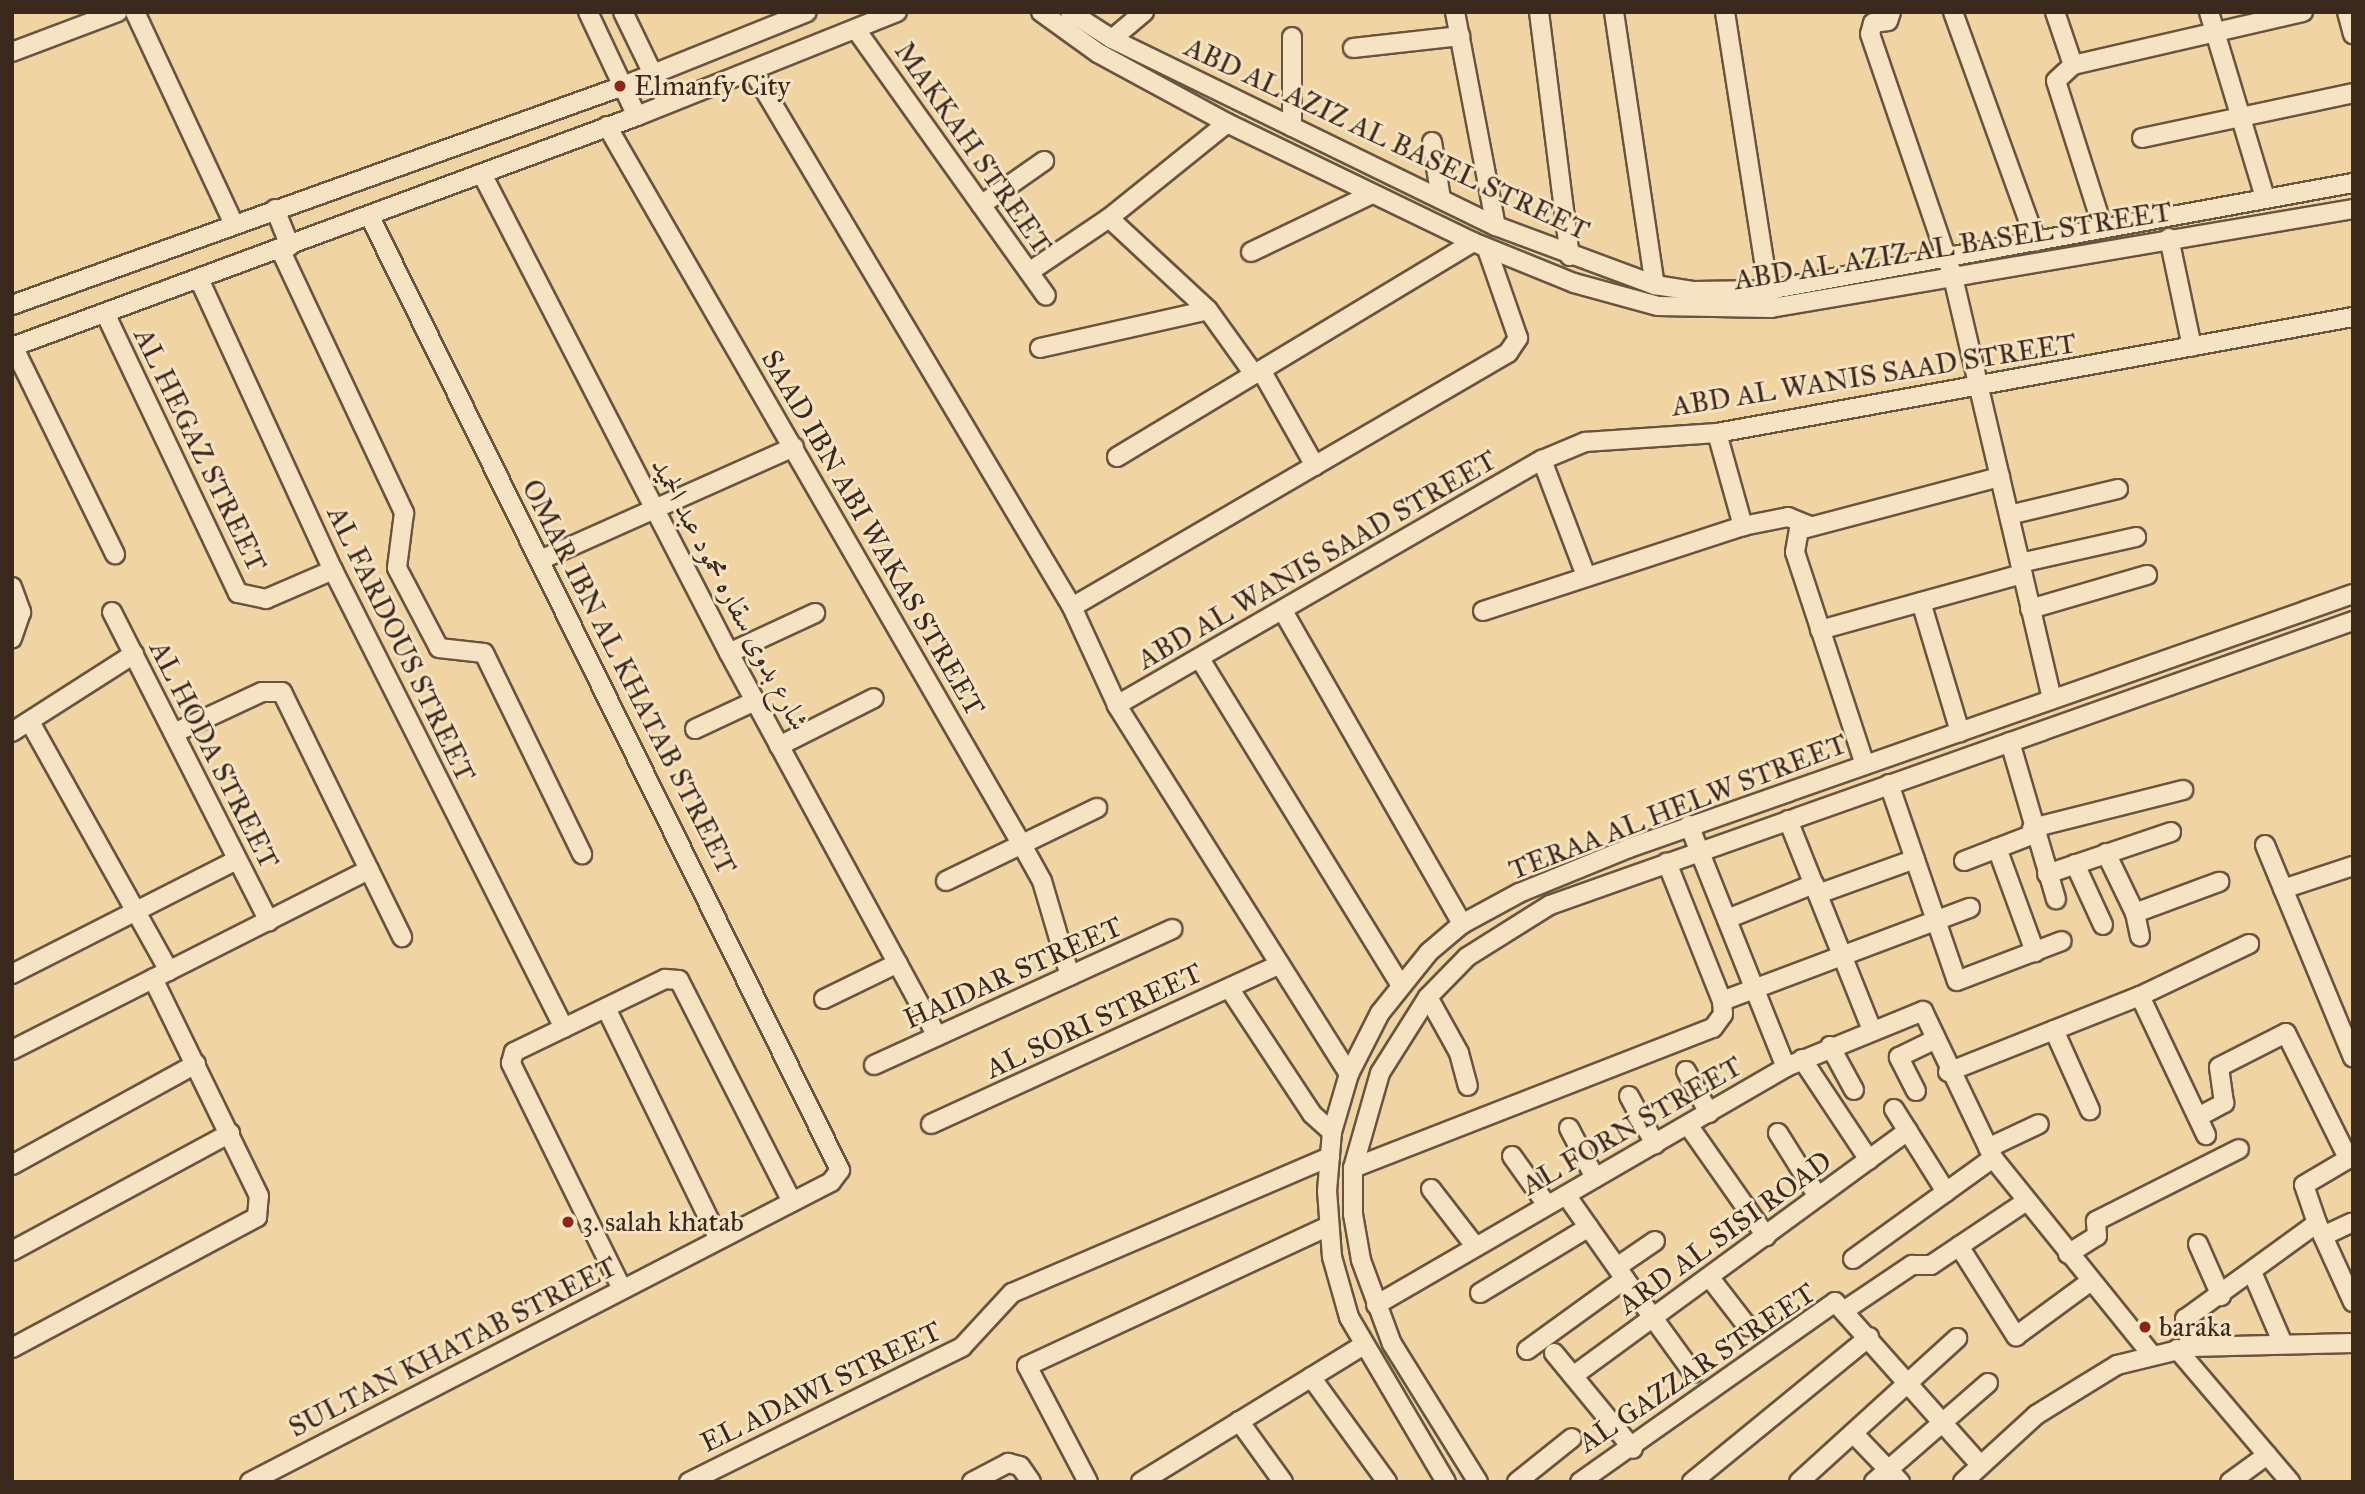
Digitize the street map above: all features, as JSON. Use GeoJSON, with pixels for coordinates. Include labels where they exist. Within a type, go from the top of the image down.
{"type":"FeatureCollection","features":[{"type":"Feature","properties":{"kind":"street"},"geometry":{"type":"LineString","coordinates":[[12,52],[118,12]]}},
{"type":"Feature","properties":{"kind":"street"},"geometry":{"type":"LineString","coordinates":[[135,12],[234,224]]}},
{"type":"Feature","properties":{"kind":"street"},"geometry":{"type":"LineString","coordinates":[[588,12],[637,116]]}},
{"type":"Feature","properties":{"kind":"street"},"geometry":{"type":"LineString","coordinates":[[623,12],[667,103]]}},
{"type":"Feature","properties":{"kind":"street"},"geometry":{"type":"LineString","coordinates":[[12,305],[623,86],[807,12]]}},
{"type":"Feature","properties":{"kind":"street"},"geometry":{"type":"LineString","coordinates":[[115,554],[13,347],[637,116],[857,31],[897,12]]}},
{"type":"Feature","properties":{"kind":"street","name":"ABD AL AZIZ AL BASEL STREET"},"geometry":{"type":"LineString","coordinates":[[1041,12],[1098,53],[1227,123],[1372,194],[1480,245],[1574,283],[1658,306],[1771,308],[2169,238],[2353,209]]}},
{"type":"Feature","properties":{"kind":"street","name":"ABD AL AZIZ AL BASEL STREET"},"geometry":{"type":"LineString","coordinates":[[1070,12],[1112,38],[1496,226],[1570,256],[1655,285],[1768,290],[2353,183]]}},
{"type":"Feature","properties":{"kind":"street"},"geometry":{"type":"LineString","coordinates":[[1112,38],[1144,12]]}},
{"type":"Feature","properties":{"kind":"street"},"geometry":{"type":"LineString","coordinates":[[1455,12],[1496,226]]}},
{"type":"Feature","properties":{"kind":"street"},"geometry":{"type":"LineString","coordinates":[[1539,12],[1570,256]]}},
{"type":"Feature","properties":{"kind":"street"},"geometry":{"type":"LineString","coordinates":[[1614,12],[1655,285]]}},
{"type":"Feature","properties":{"kind":"street"},"geometry":{"type":"LineString","coordinates":[[1725,12],[1771,308]]}},
{"type":"Feature","properties":{"kind":"street"},"geometry":{"type":"LineString","coordinates":[[1891,12],[1888,21],[1873,23],[1870,34],[1953,277],[2052,699]]}},
{"type":"Feature","properties":{"kind":"street"},"geometry":{"type":"LineString","coordinates":[[1953,12],[2036,241]]}},
{"type":"Feature","properties":{"kind":"street"},"geometry":{"type":"LineString","coordinates":[[2055,12],[2073,65]]}},
{"type":"Feature","properties":{"kind":"street"},"geometry":{"type":"LineString","coordinates":[[2209,12],[2265,198]]}},
{"type":"Feature","properties":{"kind":"street"},"geometry":{"type":"LineString","coordinates":[[2103,228],[2056,81],[2073,65],[2303,12]]}},
{"type":"Feature","properties":{"kind":"street"},"geometry":{"type":"LineString","coordinates":[[2347,12],[2353,34]]}},
{"type":"Feature","properties":{"kind":"street","name":"MAKKAH STREET"},"geometry":{"type":"LineString","coordinates":[[857,31],[1046,296]]}},
{"type":"Feature","properties":{"kind":"street"},"geometry":{"type":"LineString","coordinates":[[1353,48],[1460,36]]}},
{"type":"Feature","properties":{"kind":"street"},"geometry":{"type":"LineString","coordinates":[[1292,37],[1292,127]]}},
{"type":"Feature","properties":{"kind":"street"},"geometry":{"type":"LineString","coordinates":[[753,71],[1072,607],[1117,705]]}},
{"type":"Feature","properties":{"kind":"street"},"geometry":{"type":"LineString","coordinates":[[2142,138],[2353,93]]}},
{"type":"Feature","properties":{"kind":"street"},"geometry":{"type":"LineString","coordinates":[[1029,272],[1109,218],[1227,123]]}},
{"type":"Feature","properties":{"kind":"street","name":"SAAD IBN ABI WAKAS STREET"},"geometry":{"type":"LineString","coordinates":[[607,126],[1042,881],[1070,976]]}},
{"type":"Feature","properties":{"kind":"street"},"geometry":{"type":"LineString","coordinates":[[1432,142],[1441,199]]}},
{"type":"Feature","properties":{"kind":"street"},"geometry":{"type":"LineString","coordinates":[[981,205],[1044,161]]}},
{"type":"Feature","properties":{"kind":"street","name":"شارع بدوى سقاره محمود عبد الحميد"},"geometry":{"type":"LineString","coordinates":[[482,174],[729,653],[937,1036]]}},
{"type":"Feature","properties":{"kind":"street"},"geometry":{"type":"LineString","coordinates":[[1251,252],[1372,194]]}},
{"type":"Feature","properties":{"kind":"street"},"geometry":{"type":"LineString","coordinates":[[275,209],[285,247],[404,513],[397,568],[439,648],[484,653],[582,854]]}},
{"type":"Feature","properties":{"kind":"street","name":"OMAR IBN AL KHATAB STREET"},"geometry":{"type":"LineString","coordinates":[[370,217],[839,1163]]}},
{"type":"Feature","properties":{"kind":"street"},"geometry":{"type":"LineString","coordinates":[[1109,218],[1208,310],[1258,372],[1315,466]]}},
{"type":"Feature","properties":{"kind":"street"},"geometry":{"type":"LineString","coordinates":[[2169,238],[2192,347]]}},
{"type":"Feature","properties":{"kind":"street"},"geometry":{"type":"LineString","coordinates":[[1072,607],[1515,347],[1516,328],[1480,245],[1258,372],[1117,457]]}},
{"type":"Feature","properties":{"kind":"street","name":"AL FARDOUS STREET"},"geometry":{"type":"LineString","coordinates":[[199,279],[333,570],[565,1028]]}},
{"type":"Feature","properties":{"kind":"street"},"geometry":{"type":"LineString","coordinates":[[1040,348],[1208,310]]}},
{"type":"Feature","properties":{"kind":"street","name":"AL HEGAZ STREET"},"geometry":{"type":"LineString","coordinates":[[105,313],[238,593],[266,599],[333,570]]}},
{"type":"Feature","properties":{"kind":"street","name":"ABD AL WANIS SAAD STREET"},"geometry":{"type":"LineString","coordinates":[[1349,1074],[1117,705],[1542,460],[1585,442],[1717,433],[2353,317]]}},
{"type":"Feature","properties":{"kind":"street"},"geometry":{"type":"LineString","coordinates":[[1717,433],[1743,526]]}},
{"type":"Feature","properties":{"kind":"street"},"geometry":{"type":"LineString","coordinates":[[540,560],[794,447]]}},
{"type":"Feature","properties":{"kind":"street"},"geometry":{"type":"LineString","coordinates":[[1542,460],[1586,576]]}},
{"type":"Feature","properties":{"kind":"street"},"geometry":{"type":"LineString","coordinates":[[1865,765],[1795,552],[1799,530],[1808,525],[2000,477]]}},
{"type":"Feature","properties":{"kind":"street"},"geometry":{"type":"LineString","coordinates":[[2009,514],[2118,489]]}},
{"type":"Feature","properties":{"kind":"street"},"geometry":{"type":"LineString","coordinates":[[1483,611],[1743,526],[1788,517],[1808,525]]}},
{"type":"Feature","properties":{"kind":"street"},"geometry":{"type":"LineString","coordinates":[[1820,630],[1921,602],[2021,568],[2136,537]]}},
{"type":"Feature","properties":{"kind":"street"},"geometry":{"type":"LineString","coordinates":[[2031,609],[2147,575]]}},
{"type":"Feature","properties":{"kind":"street"},"geometry":{"type":"LineString","coordinates":[[12,587],[21,612],[12,638]]}},
{"type":"Feature","properties":{"kind":"street","name":"TERAA AL HELW STREET"},"geometry":{"type":"LineString","coordinates":[[1442,1476],[1362,1346],[1339,1287],[1328,1226],[1332,1132],[1349,1074],[1400,984],[1462,924],[1519,893],[1689,825],[2353,594]]}},
{"type":"Feature","properties":{"kind":"street"},"geometry":{"type":"LineString","coordinates":[[1921,602],[1960,732]]}},
{"type":"Feature","properties":{"kind":"street"},"geometry":{"type":"LineString","coordinates":[[1283,611],[1462,924]]}},
{"type":"Feature","properties":{"kind":"street","name":"AL HODA STREET"},"geometry":{"type":"LineString","coordinates":[[112,612],[269,921]]}},
{"type":"Feature","properties":{"kind":"street"},"geometry":{"type":"LineString","coordinates":[[729,653],[815,613]]}},
{"type":"Feature","properties":{"kind":"street","name":"TERAA AL HELW STREET"},"geometry":{"type":"LineString","coordinates":[[1478,1482],[1392,1344],[1376,1305],[1359,1249],[1353,1168],[1380,1073],[1429,997],[1506,928],[1549,905],[2353,621]]}},
{"type":"Feature","properties":{"kind":"street"},"geometry":{"type":"LineString","coordinates":[[12,732],[134,654]]}},
{"type":"Feature","properties":{"kind":"street"},"geometry":{"type":"LineString","coordinates":[[1200,659],[1400,984]]}},
{"type":"Feature","properties":{"kind":"street"},"geometry":{"type":"LineString","coordinates":[[174,733],[262,692],[282,692],[402,937]]}},
{"type":"Feature","properties":{"kind":"street"},"geometry":{"type":"LineString","coordinates":[[779,746],[874,698]]}},
{"type":"Feature","properties":{"kind":"street"},"geometry":{"type":"LineString","coordinates":[[695,729],[755,701]]}},
{"type":"Feature","properties":{"kind":"street"},"geometry":{"type":"LineString","coordinates":[[12,1348],[257,1217],[259,1196],[195,1064],[136,911],[30,722]]}},
{"type":"Feature","properties":{"kind":"street"},"geometry":{"type":"LineString","coordinates":[[2010,742],[2033,831],[2056,899]]}},
{"type":"Feature","properties":{"kind":"street"},"geometry":{"type":"LineString","coordinates":[[1889,784],[1957,981],[2062,941]]}},
{"type":"Feature","properties":{"kind":"street"},"geometry":{"type":"LineString","coordinates":[[1964,861],[2033,831],[2183,790]]}},
{"type":"Feature","properties":{"kind":"street"},"geometry":{"type":"LineString","coordinates":[[946,881],[1097,808]]}},
{"type":"Feature","properties":{"kind":"street"},"geometry":{"type":"LineString","coordinates":[[1788,820],[1871,1028]]}},
{"type":"Feature","properties":{"kind":"street"},"geometry":{"type":"LineString","coordinates":[[1689,825],[1754,988],[1794,1063],[1869,1160]]}},
{"type":"Feature","properties":{"kind":"street"},"geometry":{"type":"LineString","coordinates":[[2047,874],[2171,832]]}},
{"type":"Feature","properties":{"kind":"street"},"geometry":{"type":"LineString","coordinates":[[2265,845],[2353,1057]]}},
{"type":"Feature","properties":{"kind":"street"},"geometry":{"type":"LineString","coordinates":[[1997,848],[2035,952]]}},
{"type":"Feature","properties":{"kind":"street"},"geometry":{"type":"LineString","coordinates":[[2106,853],[2135,913],[2140,936]]}},
{"type":"Feature","properties":{"kind":"street"},"geometry":{"type":"LineString","coordinates":[[1727,919],[1914,859]]}},
{"type":"Feature","properties":{"kind":"street"},"geometry":{"type":"LineString","coordinates":[[12,974],[237,860]]}},
{"type":"Feature","properties":{"kind":"street"},"geometry":{"type":"LineString","coordinates":[[1667,863],[1722,1008]]}},
{"type":"Feature","properties":{"kind":"street"},"geometry":{"type":"LineString","coordinates":[[2075,864],[2103,925]]}},
{"type":"Feature","properties":{"kind":"street"},"geometry":{"type":"LineString","coordinates":[[2283,889],[2353,866]]}},
{"type":"Feature","properties":{"kind":"street"},"geometry":{"type":"LineString","coordinates":[[12,1050],[369,870]]}},
{"type":"Feature","properties":{"kind":"street"},"geometry":{"type":"LineString","coordinates":[[2135,913],[2218,882]]}},
{"type":"Feature","properties":{"kind":"street"},"geometry":{"type":"LineString","coordinates":[[1353,1168],[1713,1028],[1722,1008],[1754,988],[1840,951],[1970,908]]}},
{"type":"Feature","properties":{"kind":"street","name":"HAIDAR STREET"},"geometry":{"type":"LineString","coordinates":[[874,1065],[1173,929]]}},
{"type":"Feature","properties":{"kind":"street"},"geometry":{"type":"LineString","coordinates":[[1948,1072],[2140,996],[2249,944]]}},
{"type":"Feature","properties":{"kind":"street"},"geometry":{"type":"LineString","coordinates":[[824,999],[898,964]]}},
{"type":"Feature","properties":{"kind":"street","name":"AL SORI STREET"},"geometry":{"type":"LineString","coordinates":[[932,1125],[1279,965]]}},
{"type":"Feature","properties":{"kind":"street"},"geometry":{"type":"LineString","coordinates":[[622,1289],[511,1063],[514,1052],[665,979],[685,985],[793,1202]]}},
{"type":"Feature","properties":{"kind":"street"},"geometry":{"type":"LineString","coordinates":[[1229,988],[1312,1114],[1332,1132]]}},
{"type":"Feature","properties":{"kind":"street"},"geometry":{"type":"LineString","coordinates":[[2140,996],[2206,1135]]}},
{"type":"Feature","properties":{"kind":"street"},"geometry":{"type":"LineString","coordinates":[[1429,997],[1460,1053],[1468,1086]]}},
{"type":"Feature","properties":{"kind":"street"},"geometry":{"type":"LineString","coordinates":[[606,1007],[719,1238]]}},
{"type":"Feature","properties":{"kind":"street","name":"AL FORN STREET"},"geometry":{"type":"LineString","coordinates":[[1376,1305],[1794,1063],[1871,1028],[1923,1011],[1936,1040]]}},
{"type":"Feature","properties":{"kind":"street"},"geometry":{"type":"LineString","coordinates":[[2054,1030],[2090,1110]]}},
{"type":"Feature","properties":{"kind":"street"},"geometry":{"type":"LineString","coordinates":[[2198,1117],[2225,1099],[2216,1078],[2219,1067],[2289,1034],[2350,1157],[2304,1185],[2320,1230],[2353,1301]]}},
{"type":"Feature","properties":{"kind":"street"},"geometry":{"type":"LineString","coordinates":[[1916,1091],[1899,1057],[1936,1040],[1948,1072],[1991,1153],[2025,1202],[2151,1354]]}},
{"type":"Feature","properties":{"kind":"street"},"geometry":{"type":"LineString","coordinates":[[1830,1046],[1854,1090]]}},
{"type":"Feature","properties":{"kind":"street"},"geometry":{"type":"LineString","coordinates":[[12,1165],[195,1064]]}},
{"type":"Feature","properties":{"kind":"street"},"geometry":{"type":"LineString","coordinates":[[1686,1071],[1709,1113]]}},
{"type":"Feature","properties":{"kind":"street"},"geometry":{"type":"LineString","coordinates":[[1629,1096],[1655,1144]]}},
{"type":"Feature","properties":{"kind":"street"},"geometry":{"type":"LineString","coordinates":[[1894,1110],[1946,1192]]}},
{"type":"Feature","properties":{"kind":"street"},"geometry":{"type":"LineString","coordinates":[[1853,1259],[1946,1192],[1991,1153],[2039,1124]]}},
{"type":"Feature","properties":{"kind":"street"},"geometry":{"type":"LineString","coordinates":[[1688,1125],[1766,1236]]}},
{"type":"Feature","properties":{"kind":"street"},"geometry":{"type":"LineString","coordinates":[[1569,1129],[1595,1178]]}},
{"type":"Feature","properties":{"kind":"street","name":"ARD AL SISI ROAD"},"geometry":{"type":"LineString","coordinates":[[1573,1376],[1908,1131]]}},
{"type":"Feature","properties":{"kind":"street"},"geometry":{"type":"LineString","coordinates":[[12,1251],[230,1133]]}},
{"type":"Feature","properties":{"kind":"street"},"geometry":{"type":"LineString","coordinates":[[1778,1133],[1818,1197]]}},
{"type":"Feature","properties":{"kind":"street"},"geometry":{"type":"LineString","coordinates":[[2068,1254],[2097,1237],[2096,1221],[2239,1149]]}},
{"type":"Feature","properties":{"kind":"street"},"geometry":{"type":"LineString","coordinates":[[1513,1156],[1547,1205]]}},
{"type":"Feature","properties":{"kind":"street","name":"EL ADAWI STREET"},"geometry":{"type":"LineString","coordinates":[[688,1482],[962,1347],[998,1302],[1330,1157]]}},
{"type":"Feature","properties":{"kind":"street","name":"SULTAN KHATAB STREET"},"geometry":{"type":"LineString","coordinates":[[250,1482],[831,1182],[839,1163]]}},
{"type":"Feature","properties":{"kind":"street"},"geometry":{"type":"LineString","coordinates":[[1431,1189],[1475,1247]]}},
{"type":"Feature","properties":{"kind":"street"},"geometry":{"type":"LineString","coordinates":[[1566,1195],[1693,1373]]}},
{"type":"Feature","properties":{"kind":"street"},"geometry":{"type":"LineString","coordinates":[[1980,1465],[1845,1310],[1912,1265],[1928,1266],[2025,1202]]}},
{"type":"Feature","properties":{"kind":"street"},"geometry":{"type":"LineString","coordinates":[[2290,1482],[2184,1348],[2185,1319],[2252,1272],[2320,1230],[2351,1223]]}},
{"type":"Feature","properties":{"kind":"street"},"geometry":{"type":"LineString","coordinates":[[1088,1482],[1027,1366],[1328,1226]]}},
{"type":"Feature","properties":{"kind":"street"},"geometry":{"type":"LineString","coordinates":[[1480,1293],[1589,1227]]}},
{"type":"Feature","properties":{"kind":"street"},"geometry":{"type":"LineString","coordinates":[[1527,1350],[1621,1273],[1655,1241]]}},
{"type":"Feature","properties":{"kind":"street"},"geometry":{"type":"LineString","coordinates":[[2198,1244],[2221,1296]]}},
{"type":"Feature","properties":{"kind":"street"},"geometry":{"type":"LineString","coordinates":[[1959,1246],[2016,1336],[2091,1281]]}},
{"type":"Feature","properties":{"kind":"street"},"geometry":{"type":"LineString","coordinates":[[2252,1272],[2283,1344]]}},
{"type":"Feature","properties":{"kind":"street"},"geometry":{"type":"LineString","coordinates":[[1710,1278],[1747,1326]]}},
{"type":"Feature","properties":{"kind":"street","name":"AL GAZZAR STREET"},"geometry":{"type":"LineString","coordinates":[[1580,1482],[1603,1461],[1633,1449],[1829,1303],[1845,1310]]}},
{"type":"Feature","properties":{"kind":"street"},"geometry":{"type":"LineString","coordinates":[[1692,1482],[1869,1337]]}},
{"type":"Feature","properties":{"kind":"street"},"geometry":{"type":"LineString","coordinates":[[1800,1482],[1957,1338]]}},
{"type":"Feature","properties":{"kind":"street"},"geometry":{"type":"LineString","coordinates":[[1963,1482],[2075,1387],[2151,1354],[2184,1348],[2353,1343]]}},
{"type":"Feature","properties":{"kind":"street"},"geometry":{"type":"LineString","coordinates":[[1141,1482],[1362,1346]]}},
{"type":"Feature","properties":{"kind":"street"},"geometry":{"type":"LineString","coordinates":[[1554,1353],[1633,1449]]}},
{"type":"Feature","properties":{"kind":"street"},"geometry":{"type":"LineString","coordinates":[[1311,1377],[1388,1482]]}},
{"type":"Feature","properties":{"kind":"street"},"geometry":{"type":"LineString","coordinates":[[1874,1482],[1894,1475],[1941,1420],[1988,1382]]}},
{"type":"Feature","properties":{"kind":"street"},"geometry":{"type":"LineString","coordinates":[[1239,1421],[1283,1482]]}},
{"type":"Feature","properties":{"kind":"street"},"geometry":{"type":"LineString","coordinates":[[1853,1433],[1894,1475]]}},
{"type":"Feature","properties":{"kind":"street"},"geometry":{"type":"LineString","coordinates":[[1517,1482],[1572,1438]]}},
{"type":"Feature","properties":{"kind":"street"},"geometry":{"type":"LineString","coordinates":[[2230,1482],[2267,1455]]}},
{"type":"Feature","properties":{"kind":"street"},"geometry":{"type":"LineString","coordinates":[[1442,1476],[1461,1456]]}},
{"type":"Feature","properties":{"kind":"street"},"geometry":{"type":"LineString","coordinates":[[972,1482],[1008,1463],[1020,1466],[1031,1482]]}},
{"type":"Feature","properties":{"kind":"place","name":"Elmanfy City"},"geometry":{"type":"Point","coordinates":[620,86]}},
{"type":"Feature","properties":{"kind":"place","name":"3. salah khatab"},"geometry":{"type":"Point","coordinates":[568,1222]}},
{"type":"Feature","properties":{"kind":"place","name":"baraka"},"geometry":{"type":"Point","coordinates":[2145,1327]}}]}
